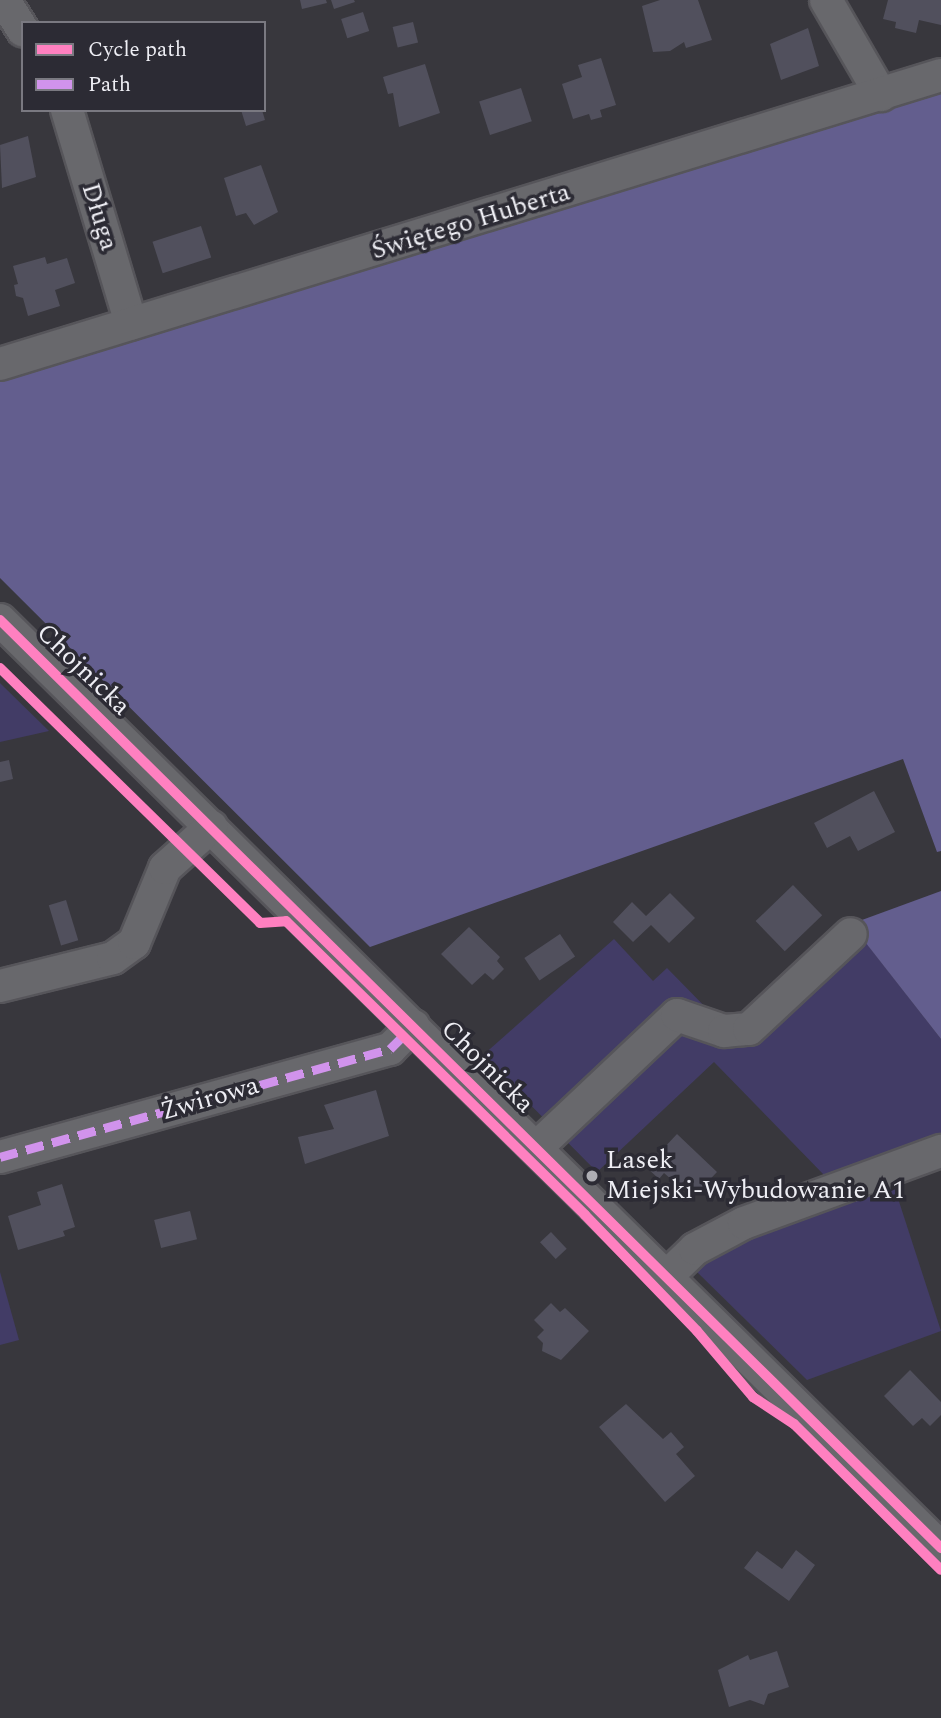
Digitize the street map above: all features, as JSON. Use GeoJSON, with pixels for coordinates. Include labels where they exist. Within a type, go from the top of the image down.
{"type":"FeatureCollection","features":[{"type":"Feature","properties":{"kind":"street"},"geometry":{"type":"LineString","coordinates":[[4,0],[21,29]]}},
{"type":"Feature","properties":{"kind":"street"},"geometry":{"type":"LineString","coordinates":[[826,0],[881,95]]}},
{"type":"Feature","properties":{"kind":"street","name":"Świętego Huberta"},"geometry":{"type":"LineString","coordinates":[[0,365],[941,75]]}},
{"type":"Feature","properties":{"kind":"street","name":"Długa"},"geometry":{"type":"LineString","coordinates":[[68,112],[131,324]]}},
{"type":"Feature","properties":{"kind":"street","name":"Chojnicka"},"geometry":{"type":"LineString","coordinates":[[0,620],[939,1543]]}},
{"type":"Feature","properties":{"kind":"street"},"geometry":{"type":"LineString","coordinates":[[0,986],[113,958],[134,943],[165,868],[211,827]]}},
{"type":"Feature","properties":{"kind":"street"},"geometry":{"type":"LineString","coordinates":[[536,1148],[677,1015],[724,1031],[749,1029],[851,934]]}},
{"type":"Feature","properties":{"kind":"street","name":"Żwirowa"},"geometry":{"type":"LineString","coordinates":[[0,1157],[390,1049],[412,1026]]}},
{"type":"Feature","properties":{"kind":"street"},"geometry":{"type":"LineString","coordinates":[[666,1277],[695,1249],[744,1223],[941,1151]]}},
{"type":"Feature","properties":{"kind":"shaded area"},"geometry":{"type":"Polygon","coordinates":[[[941,88],[941,851],[937,852],[903,759],[370,947],[0,578],[0,382],[941,88]]]}},
{"type":"Feature","properties":{"kind":"shaded area"},"geometry":{"type":"Polygon","coordinates":[[[0,683],[49,731],[0,742],[0,683]]]}},
{"type":"Feature","properties":{"kind":"shaded area"},"geometry":{"type":"Polygon","coordinates":[[[941,891],[941,1039],[851,924],[941,891]]]}},
{"type":"Feature","properties":{"kind":"shaded area"},"geometry":{"type":"Polygon","coordinates":[[[849,921],[941,1039],[941,1135],[824,1175],[714,1062],[597,1172],[482,1056],[614,939],[653,981],[667,968],[719,1021],[748,1022],[849,921]]]}},
{"type":"Feature","properties":{"kind":"shaded area"},"geometry":{"type":"Polygon","coordinates":[[[893,1183],[941,1331],[807,1380],[697,1272],[719,1245],[893,1183]]]}},
{"type":"Feature","properties":{"kind":"shaded area"},"geometry":{"type":"Polygon","coordinates":[[[0,1272],[19,1340],[0,1345],[0,1272]]]}},
{"type":"Feature","properties":{"kind":"building"},"geometry":{"type":"Polygon","coordinates":[[[300,0],[326,0],[327,3],[302,9],[300,0]]]}},
{"type":"Feature","properties":{"kind":"building"},"geometry":{"type":"Polygon","coordinates":[[[331,0],[354,0],[355,2],[334,9],[331,0]]]}},
{"type":"Feature","properties":{"kind":"building"},"geometry":{"type":"Polygon","coordinates":[[[660,0],[698,0],[712,40],[686,48],[684,42],[670,51],[653,52],[642,6],[660,0]]]}},
{"type":"Feature","properties":{"kind":"building"},"geometry":{"type":"Polygon","coordinates":[[[888,0],[941,0],[941,25],[919,20],[916,33],[895,28],[896,22],[883,19],[888,0]]]}},
{"type":"Feature","properties":{"kind":"building"},"geometry":{"type":"Polygon","coordinates":[[[363,12],[369,31],[347,38],[341,19],[363,12]]]}},
{"type":"Feature","properties":{"kind":"building"},"geometry":{"type":"Polygon","coordinates":[[[413,22],[418,42],[398,47],[393,27],[413,22]]]}},
{"type":"Feature","properties":{"kind":"building"},"geometry":{"type":"Polygon","coordinates":[[[808,28],[819,66],[781,80],[770,44],[808,28]]]}},
{"type":"Feature","properties":{"kind":"building"},"geometry":{"type":"Polygon","coordinates":[[[601,58],[616,105],[600,110],[602,117],[591,120],[589,114],[573,119],[562,84],[582,77],[578,65],[601,58]]]}},
{"type":"Feature","properties":{"kind":"building"},"geometry":{"type":"Polygon","coordinates":[[[425,64],[440,113],[399,127],[393,93],[388,94],[383,77],[425,64]]]}},
{"type":"Feature","properties":{"kind":"building"},"geometry":{"type":"Polygon","coordinates":[[[521,88],[532,121],[490,135],[479,102],[521,88]]]}},
{"type":"Feature","properties":{"kind":"building"},"geometry":{"type":"Polygon","coordinates":[[[242,112],[263,112],[265,120],[246,126],[242,112]]]}},
{"type":"Feature","properties":{"kind":"building"},"geometry":{"type":"Polygon","coordinates":[[[28,136],[36,177],[2,188],[0,145],[28,136]]]}},
{"type":"Feature","properties":{"kind":"building"},"geometry":{"type":"Polygon","coordinates":[[[261,165],[278,212],[254,225],[246,213],[236,216],[224,178],[261,165]]]}},
{"type":"Feature","properties":{"kind":"building"},"geometry":{"type":"Polygon","coordinates":[[[201,226],[211,257],[163,273],[152,242],[201,226]]]}},
{"type":"Feature","properties":{"kind":"building"},"geometry":{"type":"Polygon","coordinates":[[[45,257],[47,264],[67,258],[75,283],[55,290],[60,306],[28,316],[23,298],[16,296],[14,285],[18,284],[13,266],[45,257]]]}},
{"type":"Feature","properties":{"kind":"building"},"geometry":{"type":"Polygon","coordinates":[[[9,760],[13,779],[0,782],[0,762],[9,760]]]}},
{"type":"Feature","properties":{"kind":"building"},"geometry":{"type":"Polygon","coordinates":[[[874,791],[895,832],[858,851],[850,836],[827,848],[814,823],[874,791]]]}},
{"type":"Feature","properties":{"kind":"building"},"geometry":{"type":"Polygon","coordinates":[[[793,885],[822,915],[785,951],[756,921],[793,885]]]}},
{"type":"Feature","properties":{"kind":"building"},"geometry":{"type":"Polygon","coordinates":[[[670,893],[695,918],[669,943],[651,925],[633,942],[613,922],[632,902],[646,916],[670,893]]]}},
{"type":"Feature","properties":{"kind":"building"},"geometry":{"type":"Polygon","coordinates":[[[66,900],[78,940],[61,945],[49,905],[66,900]]]}},
{"type":"Feature","properties":{"kind":"building"},"geometry":{"type":"Polygon","coordinates":[[[469,927],[500,957],[497,961],[504,969],[493,980],[485,973],[472,985],[441,954],[469,927]]]}},
{"type":"Feature","properties":{"kind":"building"},"geometry":{"type":"Polygon","coordinates":[[[560,934],[575,956],[539,980],[524,958],[560,934]]]}},
{"type":"Feature","properties":{"kind":"building"},"geometry":{"type":"Polygon","coordinates":[[[376,1090],[389,1136],[305,1164],[298,1137],[334,1129],[324,1105],[376,1090]]]}},
{"type":"Feature","properties":{"kind":"building"},"geometry":{"type":"Polygon","coordinates":[[[677,1134],[717,1172],[697,1193],[684,1181],[679,1186],[664,1173],[659,1179],[646,1167],[677,1134]]]}},
{"type":"Feature","properties":{"kind":"building"},"geometry":{"type":"Polygon","coordinates":[[[62,1184],[75,1227],[63,1231],[65,1236],[18,1250],[8,1216],[41,1205],[37,1192],[62,1184]]]}},
{"type":"Feature","properties":{"kind":"building"},"geometry":{"type":"Polygon","coordinates":[[[190,1211],[197,1239],[161,1248],[154,1220],[190,1211]]]}},
{"type":"Feature","properties":{"kind":"building"},"geometry":{"type":"Polygon","coordinates":[[[551,1232],[567,1249],[556,1259],[540,1242],[551,1232]]]}},
{"type":"Feature","properties":{"kind":"building"},"geometry":{"type":"Polygon","coordinates":[[[551,1303],[560,1312],[565,1308],[589,1331],[561,1360],[542,1351],[543,1343],[537,1337],[544,1330],[534,1320],[551,1303]]]}},
{"type":"Feature","properties":{"kind":"building"},"geometry":{"type":"Polygon","coordinates":[[[910,1370],[941,1402],[941,1415],[930,1426],[922,1418],[913,1426],[884,1396],[910,1370]]]}},
{"type":"Feature","properties":{"kind":"building"},"geometry":{"type":"Polygon","coordinates":[[[626,1404],[663,1439],[671,1432],[684,1447],[676,1454],[695,1476],[665,1502],[599,1427],[626,1404]]]}},
{"type":"Feature","properties":{"kind":"building"},"geometry":{"type":"Polygon","coordinates":[[[796,1550],[815,1565],[789,1601],[744,1568],[757,1551],[782,1569],[796,1550]]]}},
{"type":"Feature","properties":{"kind":"building"},"geometry":{"type":"Polygon","coordinates":[[[777,1651],[789,1687],[768,1694],[764,1705],[750,1700],[729,1707],[718,1670],[748,1655],[750,1660],[777,1651]]]}},
{"type":"Feature","properties":{"kind":"marked path"},"geometry":{"type":"LineString","coordinates":[[0,1157],[390,1049],[408,1031]]}},
{"type":"Feature","properties":{"kind":"cycle path"},"geometry":{"type":"LineString","coordinates":[[0,620],[941,1548]]}},
{"type":"Feature","properties":{"kind":"cycle path"},"geometry":{"type":"LineString","coordinates":[[0,668],[260,923],[286,921],[585,1215],[697,1331],[753,1397],[794,1424],[941,1570]]}},
{"type":"Feature","properties":{"kind":"place","name":"Lasek Miejski-Wybudowanie A1"},"geometry":{"type":"Point","coordinates":[592,1176]}}]}
